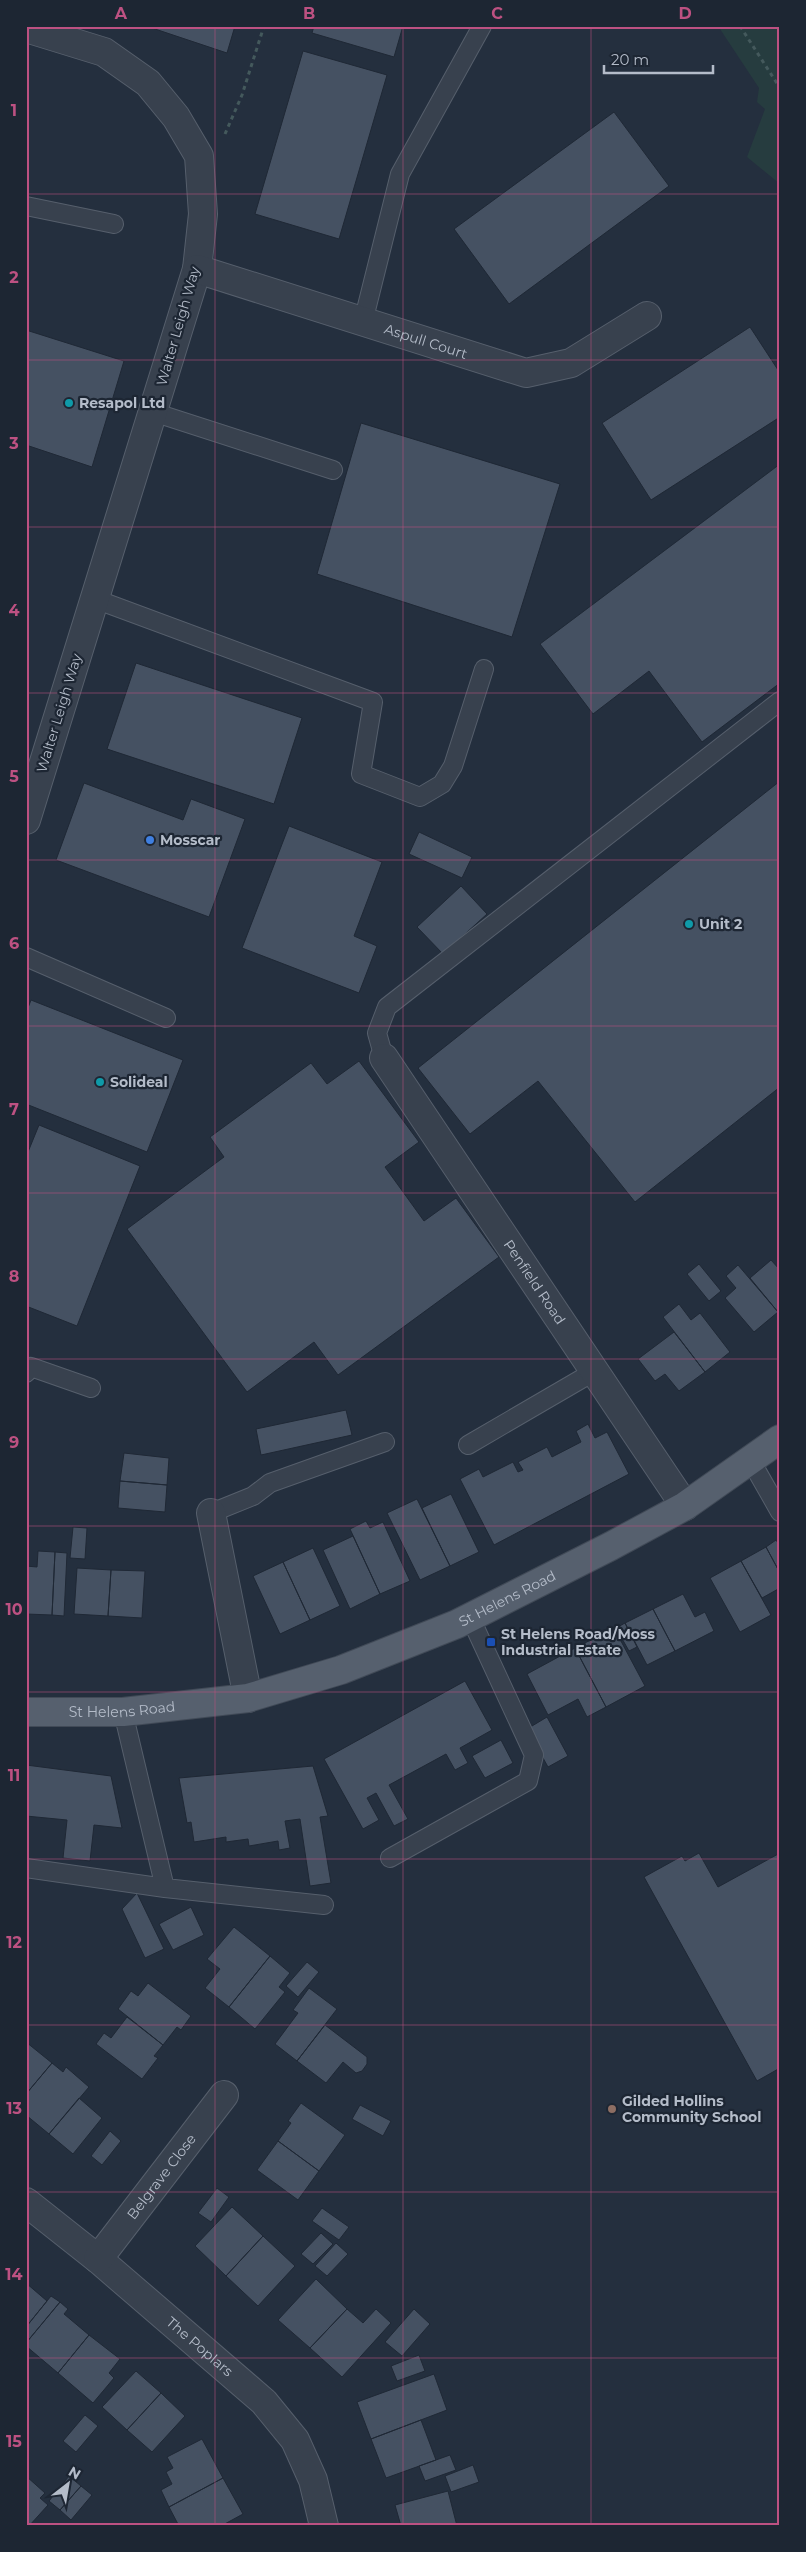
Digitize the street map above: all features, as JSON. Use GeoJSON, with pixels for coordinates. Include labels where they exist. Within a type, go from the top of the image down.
{"type":"FeatureCollection","features":[{"type":"Feature","properties":{"kind":"main road","name":"St Helens Road"},"geometry":{"type":"LineString","coordinates":[[26,1712],[124,1712],[248,1698],[341,1670],[470,1617],[685,1506],[780,1439]]}},
{"type":"Feature","properties":{"kind":"street","name":"Walter Leigh Way"},"geometry":{"type":"LineString","coordinates":[[26,820],[197,269],[203,214],[199,156],[176,117],[148,83],[104,52],[27,29]]}},
{"type":"Feature","properties":{"kind":"street","name":"Aspull Court"},"geometry":{"type":"LineString","coordinates":[[197,269],[526,373],[571,363],[647,316]]}},
{"type":"Feature","properties":{"kind":"street","name":"Penfield Road"},"geometry":{"type":"LineString","coordinates":[[384,1058],[685,1506]]}},
{"type":"Feature","properties":{"kind":"street"},"geometry":{"type":"LineString","coordinates":[[211,1513],[248,1698]]}},
{"type":"Feature","properties":{"kind":"street","name":"Belgrave Close"},"geometry":{"type":"LineString","coordinates":[[98,2259],[224,2095]]}},
{"type":"Feature","properties":{"kind":"street","name":"The Poplars"},"geometry":{"type":"LineString","coordinates":[[26,2202],[98,2259],[264,2402],[295,2440],[312,2480],[324,2526]]}},
{"type":"Feature","properties":{"kind":"lane"},"geometry":{"type":"LineString","coordinates":[[363,322],[400,174],[482,26]]}},
{"type":"Feature","properties":{"kind":"lane"},"geometry":{"type":"LineString","coordinates":[[26,206],[114,224]]}},
{"type":"Feature","properties":{"kind":"lane"},"geometry":{"type":"LineString","coordinates":[[153,412],[333,470]]}},
{"type":"Feature","properties":{"kind":"lane"},"geometry":{"type":"LineString","coordinates":[[95,599],[373,702],[361,774],[420,797],[442,784],[453,766],[484,668]]}},
{"type":"Feature","properties":{"kind":"lane"},"geometry":{"type":"LineString","coordinates":[[384,1058],[377,1032],[387,1007],[780,701]]}},
{"type":"Feature","properties":{"kind":"lane"},"geometry":{"type":"LineString","coordinates":[[26,957],[166,1018]]}},
{"type":"Feature","properties":{"kind":"lane"},"geometry":{"type":"LineString","coordinates":[[26,1373],[30,1367],[91,1388]]}},
{"type":"Feature","properties":{"kind":"lane"},"geometry":{"type":"LineString","coordinates":[[468,1445],[595,1371]]}},
{"type":"Feature","properties":{"kind":"lane"},"geometry":{"type":"LineString","coordinates":[[211,1513],[253,1496],[270,1483],[385,1442]]}},
{"type":"Feature","properties":{"kind":"lane"},"geometry":{"type":"LineString","coordinates":[[750,1461],[780,1512]]}},
{"type":"Feature","properties":{"kind":"lane"},"geometry":{"type":"LineString","coordinates":[[390,1858],[528,1781],[534,1754],[470,1617]]}},
{"type":"Feature","properties":{"kind":"lane"},"geometry":{"type":"LineString","coordinates":[[124,1712],[165,1888]]}},
{"type":"Feature","properties":{"kind":"lane"},"geometry":{"type":"LineString","coordinates":[[26,1868],[165,1888],[324,1905]]}},
{"type":"Feature","properties":{"kind":"path"},"geometry":{"type":"LineString","coordinates":[[199,156],[222,142],[242,95],[264,26]]}},
{"type":"Feature","properties":{"kind":"path"},"geometry":{"type":"LineString","coordinates":[[740,26],[780,88]]}},
{"type":"Feature","properties":{"kind":"green space"},"geometry":{"type":"Polygon","coordinates":[[[718,26],[780,26],[780,184],[747,157],[765,109],[757,102],[759,88],[718,26]]]}},
{"type":"Feature","properties":{"kind":"building"},"geometry":{"type":"Polygon","coordinates":[[[146,26],[235,26],[227,53],[146,26]]]}},
{"type":"Feature","properties":{"kind":"building"},"geometry":{"type":"Polygon","coordinates":[[[314,26],[403,26],[394,57],[312,33],[314,26]]]}},
{"type":"Feature","properties":{"kind":"building"},"geometry":{"type":"Polygon","coordinates":[[[303,51],[387,75],[339,239],[255,214],[303,51]]]}},
{"type":"Feature","properties":{"kind":"building"},"geometry":{"type":"Polygon","coordinates":[[[614,112],[669,186],[509,304],[454,229],[614,112]]]}},
{"type":"Feature","properties":{"kind":"building"},"geometry":{"type":"Polygon","coordinates":[[[750,327],[780,373],[780,417],[651,500],[602,423],[750,327]]]}},
{"type":"Feature","properties":{"kind":"building","name":"Resapol Ltd"},"geometry":{"type":"Polygon","coordinates":[[[26,330],[124,361],[92,467],[26,445],[26,330]]]}},
{"type":"Feature","properties":{"kind":"building"},"geometry":{"type":"Polygon","coordinates":[[[361,423],[560,484],[512,637],[317,574],[361,423]]]}},
{"type":"Feature","properties":{"kind":"building"},"geometry":{"type":"Polygon","coordinates":[[[780,464],[780,683],[702,742],[649,671],[593,714],[540,644],[780,464]]]}},
{"type":"Feature","properties":{"kind":"building"},"geometry":{"type":"Polygon","coordinates":[[[136,663],[302,718],[274,804],[107,749],[136,663]]]}},
{"type":"Feature","properties":{"kind":"building","name":"Unit 2"},"geometry":{"type":"Polygon","coordinates":[[[780,781],[780,1087],[635,1202],[538,1081],[470,1134],[418,1068],[780,781]]]}},
{"type":"Feature","properties":{"kind":"building","name":"Mosscar"},"geometry":{"type":"Polygon","coordinates":[[[84,783],[183,820],[191,799],[245,819],[209,917],[56,860],[84,783]]]}},
{"type":"Feature","properties":{"kind":"building"},"geometry":{"type":"Polygon","coordinates":[[[289,826],[382,862],[354,936],[377,946],[359,993],[242,948],[289,826]]]}},
{"type":"Feature","properties":{"kind":"building"},"geometry":{"type":"Polygon","coordinates":[[[419,832],[472,857],[462,878],[409,854],[419,832]]]}},
{"type":"Feature","properties":{"kind":"building"},"geometry":{"type":"Polygon","coordinates":[[[461,886],[487,914],[443,954],[417,927],[461,886]]]}},
{"type":"Feature","properties":{"kind":"building","name":"Solideal"},"geometry":{"type":"Polygon","coordinates":[[[31,1000],[183,1060],[147,1152],[26,1104],[26,1013],[31,1000]]]}},
{"type":"Feature","properties":{"kind":"building"},"geometry":{"type":"Polygon","coordinates":[[[359,1061],[419,1142],[385,1167],[424,1221],[456,1198],[499,1257],[338,1375],[314,1342],[247,1392],[127,1229],[224,1157],[210,1137],[311,1063],[327,1084],[359,1061]]]}},
{"type":"Feature","properties":{"kind":"building"},"geometry":{"type":"Polygon","coordinates":[[[39,1125],[140,1166],[77,1326],[26,1306],[26,1151],[28,1152],[39,1125]]]}},
{"type":"Feature","properties":{"kind":"building"},"geometry":{"type":"Polygon","coordinates":[[[771,1260],[780,1270],[778,1312],[750,1278],[771,1260]]]}},
{"type":"Feature","properties":{"kind":"building"},"geometry":{"type":"Polygon","coordinates":[[[699,1264],[721,1291],[709,1301],[687,1274],[699,1264]]]}},
{"type":"Feature","properties":{"kind":"building"},"geometry":{"type":"Polygon","coordinates":[[[738,1265],[778,1312],[754,1332],[725,1298],[736,1288],[726,1276],[738,1265]]]}},
{"type":"Feature","properties":{"kind":"building"},"geometry":{"type":"Polygon","coordinates":[[[679,1304],[691,1320],[700,1313],[730,1352],[705,1372],[663,1317],[679,1304]]]}},
{"type":"Feature","properties":{"kind":"building"},"geometry":{"type":"Polygon","coordinates":[[[674,1332],[705,1372],[679,1391],[665,1374],[655,1381],[638,1359],[674,1332]]]}},
{"type":"Feature","properties":{"kind":"building"},"geometry":{"type":"Polygon","coordinates":[[[346,1410],[352,1435],[261,1455],[256,1429],[346,1410]]]}},
{"type":"Feature","properties":{"kind":"building"},"geometry":{"type":"Polygon","coordinates":[[[588,1424],[595,1438],[607,1432],[629,1474],[494,1545],[460,1479],[479,1469],[483,1477],[513,1462],[518,1472],[523,1470],[518,1462],[547,1447],[552,1457],[581,1442],[576,1431],[588,1424]]]}},
{"type":"Feature","properties":{"kind":"building"},"geometry":{"type":"Polygon","coordinates":[[[124,1453],[169,1458],[167,1485],[120,1481],[124,1453]]]}},
{"type":"Feature","properties":{"kind":"building"},"geometry":{"type":"Polygon","coordinates":[[[120,1481],[167,1485],[165,1512],[118,1508],[120,1481]]]}},
{"type":"Feature","properties":{"kind":"building"},"geometry":{"type":"Polygon","coordinates":[[[451,1494],[479,1552],[450,1566],[422,1508],[451,1494]]]}},
{"type":"Feature","properties":{"kind":"building"},"geometry":{"type":"Polygon","coordinates":[[[417,1499],[450,1566],[420,1580],[387,1513],[417,1499]]]}},
{"type":"Feature","properties":{"kind":"building"},"geometry":{"type":"Polygon","coordinates":[[[366,1521],[370,1528],[383,1522],[410,1581],[380,1594],[350,1529],[366,1521]]]}},
{"type":"Feature","properties":{"kind":"building"},"geometry":{"type":"Polygon","coordinates":[[[73,1527],[87,1528],[85,1559],[70,1558],[73,1527]]]}},
{"type":"Feature","properties":{"kind":"building"},"geometry":{"type":"Polygon","coordinates":[[[353,1536],[380,1594],[350,1609],[323,1550],[353,1536]]]}},
{"type":"Feature","properties":{"kind":"building"},"geometry":{"type":"Polygon","coordinates":[[[776,1540],[780,1546],[780,1573],[766,1547],[776,1540]]]}},
{"type":"Feature","properties":{"kind":"building"},"geometry":{"type":"Polygon","coordinates":[[[766,1547],[780,1573],[780,1588],[762,1598],[741,1561],[766,1547]]]}},
{"type":"Feature","properties":{"kind":"building"},"geometry":{"type":"Polygon","coordinates":[[[313,1548],[340,1606],[310,1620],[283,1562],[313,1548]]]}},
{"type":"Feature","properties":{"kind":"building"},"geometry":{"type":"Polygon","coordinates":[[[38,1551],[55,1552],[52,1615],[26,1614],[26,1566],[37,1567],[38,1551]]]}},
{"type":"Feature","properties":{"kind":"building"},"geometry":{"type":"Polygon","coordinates":[[[55,1552],[67,1553],[64,1616],[52,1615],[55,1552]]]}},
{"type":"Feature","properties":{"kind":"building"},"geometry":{"type":"Polygon","coordinates":[[[741,1561],[771,1615],[740,1632],[710,1578],[741,1561]]]}},
{"type":"Feature","properties":{"kind":"building"},"geometry":{"type":"Polygon","coordinates":[[[283,1562],[310,1620],[280,1634],[253,1576],[283,1562]]]}},
{"type":"Feature","properties":{"kind":"building"},"geometry":{"type":"Polygon","coordinates":[[[77,1568],[111,1570],[108,1616],[74,1614],[77,1568]]]}},
{"type":"Feature","properties":{"kind":"building"},"geometry":{"type":"Polygon","coordinates":[[[111,1570],[145,1571],[142,1618],[108,1616],[111,1570]]]}},
{"type":"Feature","properties":{"kind":"building"},"geometry":{"type":"Polygon","coordinates":[[[683,1594],[695,1617],[705,1612],[714,1631],[675,1651],[653,1609],[683,1594]]]}},
{"type":"Feature","properties":{"kind":"building"},"geometry":{"type":"Polygon","coordinates":[[[653,1609],[675,1651],[647,1665],[625,1623],[653,1609]]]}},
{"type":"Feature","properties":{"kind":"building"},"geometry":{"type":"Polygon","coordinates":[[[625,1623],[637,1647],[629,1651],[616,1628],[625,1623]]]}},
{"type":"Feature","properties":{"kind":"building"},"geometry":{"type":"Polygon","coordinates":[[[614,1628],[645,1686],[606,1707],[575,1648],[614,1628]]]}},
{"type":"Feature","properties":{"kind":"building"},"geometry":{"type":"Polygon","coordinates":[[[575,1648],[606,1707],[587,1717],[578,1699],[548,1715],[527,1674],[575,1648]]]}},
{"type":"Feature","properties":{"kind":"building"},"geometry":{"type":"Polygon","coordinates":[[[465,1681],[492,1730],[460,1748],[468,1763],[455,1770],[446,1754],[389,1785],[408,1819],[394,1826],[376,1793],[367,1798],[379,1820],[363,1829],[324,1759],[465,1681]]]}},
{"type":"Feature","properties":{"kind":"building"},"geometry":{"type":"Polygon","coordinates":[[[547,1717],[568,1756],[548,1767],[527,1729],[547,1717]]]}},
{"type":"Feature","properties":{"kind":"building"},"geometry":{"type":"Polygon","coordinates":[[[501,1740],[513,1763],[485,1778],[472,1756],[501,1740]]]}},
{"type":"Feature","properties":{"kind":"building"},"geometry":{"type":"Polygon","coordinates":[[[26,1765],[111,1776],[122,1828],[94,1825],[90,1861],[63,1858],[67,1820],[26,1816],[26,1765]]]}},
{"type":"Feature","properties":{"kind":"building"},"geometry":{"type":"Polygon","coordinates":[[[313,1766],[328,1816],[320,1817],[331,1883],[310,1886],[300,1819],[285,1821],[290,1848],[279,1850],[278,1841],[249,1846],[248,1839],[226,1842],[226,1837],[194,1842],[191,1822],[187,1823],[179,1778],[313,1766]]]}},
{"type":"Feature","properties":{"kind":"building"},"geometry":{"type":"Polygon","coordinates":[[[699,1853],[718,1887],[780,1853],[780,2068],[757,2081],[644,1877],[682,1856],[685,1861],[699,1853]]]}},
{"type":"Feature","properties":{"kind":"building"},"geometry":{"type":"Polygon","coordinates":[[[137,1893],[164,1949],[145,1958],[122,1909],[137,1893]]]}},
{"type":"Feature","properties":{"kind":"building"},"geometry":{"type":"Polygon","coordinates":[[[191,1907],[204,1935],[173,1950],[159,1924],[191,1907]]]}},
{"type":"Feature","properties":{"kind":"building"},"geometry":{"type":"Polygon","coordinates":[[[234,1927],[270,1956],[229,2007],[205,1988],[220,1969],[207,1959],[234,1927]]]}},
{"type":"Feature","properties":{"kind":"building"},"geometry":{"type":"Polygon","coordinates":[[[270,1956],[290,1973],[279,1987],[285,1992],[255,2029],[229,2007],[270,1956]]]}},
{"type":"Feature","properties":{"kind":"building"},"geometry":{"type":"Polygon","coordinates":[[[307,1962],[319,1972],[298,1997],[286,1986],[307,1962]]]}},
{"type":"Feature","properties":{"kind":"building"},"geometry":{"type":"Polygon","coordinates":[[[148,1983],[191,2016],[181,2030],[177,2027],[163,2045],[118,2009],[131,1991],[138,1996],[148,1983]]]}},
{"type":"Feature","properties":{"kind":"building"},"geometry":{"type":"Polygon","coordinates":[[[309,1988],[337,2009],[297,2061],[275,2044],[298,2013],[293,2010],[309,1988]]]}},
{"type":"Feature","properties":{"kind":"building"},"geometry":{"type":"Polygon","coordinates":[[[127,2017],[163,2045],[154,2056],[158,2058],[142,2079],[96,2044],[104,2033],[111,2038],[127,2017]]]}},
{"type":"Feature","properties":{"kind":"building"},"geometry":{"type":"Polygon","coordinates":[[[325,2025],[367,2057],[367,2064],[362,2071],[356,2073],[343,2062],[326,2083],[297,2061],[325,2025]]]}},
{"type":"Feature","properties":{"kind":"building"},"geometry":{"type":"Polygon","coordinates":[[[26,2042],[52,2063],[26,2094],[26,2042]]]}},
{"type":"Feature","properties":{"kind":"building"},"geometry":{"type":"Polygon","coordinates":[[[52,2063],[63,2072],[66,2067],[89,2087],[49,2134],[26,2115],[26,2094],[52,2063]]]}},
{"type":"Feature","properties":{"kind":"building"},"geometry":{"type":"Polygon","coordinates":[[[79,2098],[102,2118],[73,2154],[49,2134],[79,2098]]]}},
{"type":"Feature","properties":{"kind":"building"},"geometry":{"type":"Polygon","coordinates":[[[301,2103],[345,2135],[319,2171],[278,2141],[291,2123],[288,2121],[301,2103]]]}},
{"type":"Feature","properties":{"kind":"building"},"geometry":{"type":"Polygon","coordinates":[[[360,2105],[391,2121],[383,2136],[352,2119],[360,2105]]]}},
{"type":"Feature","properties":{"kind":"building"},"geometry":{"type":"Polygon","coordinates":[[[110,2131],[121,2141],[102,2165],[91,2156],[110,2131]]]}},
{"type":"Feature","properties":{"kind":"building"},"geometry":{"type":"Polygon","coordinates":[[[278,2141],[319,2171],[298,2200],[257,2170],[278,2141]]]}},
{"type":"Feature","properties":{"kind":"building"},"geometry":{"type":"Polygon","coordinates":[[[217,2188],[229,2197],[211,2222],[198,2213],[217,2188]]]}},
{"type":"Feature","properties":{"kind":"building"},"geometry":{"type":"Polygon","coordinates":[[[232,2207],[263,2236],[226,2276],[195,2246],[232,2207]]]}},
{"type":"Feature","properties":{"kind":"building"},"geometry":{"type":"Polygon","coordinates":[[[322,2208],[349,2227],[339,2240],[312,2221],[322,2208]]]}},
{"type":"Feature","properties":{"kind":"building"},"geometry":{"type":"Polygon","coordinates":[[[321,2233],[333,2244],[313,2264],[301,2254],[321,2233]]]}},
{"type":"Feature","properties":{"kind":"building"},"geometry":{"type":"Polygon","coordinates":[[[263,2236],[295,2266],[258,2306],[226,2276],[263,2236]]]}},
{"type":"Feature","properties":{"kind":"building"},"geometry":{"type":"Polygon","coordinates":[[[336,2243],[348,2254],[327,2276],[315,2266],[336,2243]]]}},
{"type":"Feature","properties":{"kind":"building"},"geometry":{"type":"Polygon","coordinates":[[[316,2279],[347,2309],[310,2348],[278,2320],[316,2279]]]}},
{"type":"Feature","properties":{"kind":"building"},"geometry":{"type":"Polygon","coordinates":[[[26,2283],[47,2301],[26,2327],[26,2283]]]}},
{"type":"Feature","properties":{"kind":"building"},"geometry":{"type":"Polygon","coordinates":[[[51,2296],[60,2302],[26,2343],[26,2327],[51,2296]]]}},
{"type":"Feature","properties":{"kind":"building"},"geometry":{"type":"Polygon","coordinates":[[[60,2302],[68,2309],[64,2314],[89,2335],[58,2373],[26,2346],[26,2343],[60,2302]]]}},
{"type":"Feature","properties":{"kind":"building"},"geometry":{"type":"Polygon","coordinates":[[[347,2309],[363,2323],[376,2309],[391,2323],[342,2377],[310,2348],[347,2309]]]}},
{"type":"Feature","properties":{"kind":"building"},"geometry":{"type":"Polygon","coordinates":[[[414,2309],[430,2324],[402,2356],[385,2342],[414,2309]]]}},
{"type":"Feature","properties":{"kind":"building"},"geometry":{"type":"Polygon","coordinates":[[[89,2335],[120,2359],[109,2373],[114,2378],[93,2403],[58,2373],[89,2335]]]}},
{"type":"Feature","properties":{"kind":"building"},"geometry":{"type":"Polygon","coordinates":[[[419,2355],[425,2371],[397,2381],[391,2366],[419,2355]]]}},
{"type":"Feature","properties":{"kind":"building"},"geometry":{"type":"Polygon","coordinates":[[[136,2371],[161,2393],[127,2430],[102,2407],[136,2371]]]}},
{"type":"Feature","properties":{"kind":"building"},"geometry":{"type":"Polygon","coordinates":[[[434,2374],[447,2410],[371,2439],[357,2402],[434,2374]]]}},
{"type":"Feature","properties":{"kind":"building"},"geometry":{"type":"Polygon","coordinates":[[[161,2393],[185,2416],[152,2452],[127,2430],[161,2393]]]}},
{"type":"Feature","properties":{"kind":"building"},"geometry":{"type":"Polygon","coordinates":[[[85,2415],[98,2426],[76,2452],[63,2441],[85,2415]]]}},
{"type":"Feature","properties":{"kind":"building"},"geometry":{"type":"Polygon","coordinates":[[[421,2420],[436,2460],[386,2478],[371,2439],[421,2420]]]}},
{"type":"Feature","properties":{"kind":"building"},"geometry":{"type":"Polygon","coordinates":[[[202,2439],[223,2478],[169,2507],[161,2490],[172,2484],[166,2472],[173,2468],[167,2457],[202,2439]]]}},
{"type":"Feature","properties":{"kind":"building"},"geometry":{"type":"Polygon","coordinates":[[[450,2455],[456,2470],[425,2481],[419,2466],[450,2455]]]}},
{"type":"Feature","properties":{"kind":"building"},"geometry":{"type":"Polygon","coordinates":[[[473,2465],[479,2482],[451,2492],[445,2476],[473,2465]]]}},
{"type":"Feature","properties":{"kind":"building"},"geometry":{"type":"Polygon","coordinates":[[[26,2476],[45,2493],[40,2498],[48,2505],[29,2526],[26,2526],[26,2476]]]}},
{"type":"Feature","properties":{"kind":"building"},"geometry":{"type":"Polygon","coordinates":[[[69,2476],[81,2486],[60,2510],[49,2501],[69,2476]]]}},
{"type":"Feature","properties":{"kind":"building"},"geometry":{"type":"Polygon","coordinates":[[[223,2478],[243,2514],[221,2526],[179,2526],[169,2507],[223,2478]]]}},
{"type":"Feature","properties":{"kind":"building"},"geometry":{"type":"Polygon","coordinates":[[[81,2486],[92,2495],[71,2520],[60,2510],[81,2486]]]}},
{"type":"Feature","properties":{"kind":"building"},"geometry":{"type":"Polygon","coordinates":[[[448,2491],[457,2526],[401,2526],[395,2505],[448,2491]]]}},
{"type":"Feature","properties":{"kind":"place","name":"Resapol Ltd"},"geometry":{"type":"Point","coordinates":[69,403]}},
{"type":"Feature","properties":{"kind":"place","name":"Mosscar"},"geometry":{"type":"Point","coordinates":[150,840]}},
{"type":"Feature","properties":{"kind":"place","name":"Unit 2"},"geometry":{"type":"Point","coordinates":[689,924]}},
{"type":"Feature","properties":{"kind":"place","name":"Solideal"},"geometry":{"type":"Point","coordinates":[100,1082]}},
{"type":"Feature","properties":{"kind":"place","name":"St Helens Road/Moss Industrial Estate"},"geometry":{"type":"Point","coordinates":[491,1642]}},
{"type":"Feature","properties":{"kind":"place","name":"Gilded Hollins Community School"},"geometry":{"type":"Point","coordinates":[612,2109]}}]}
